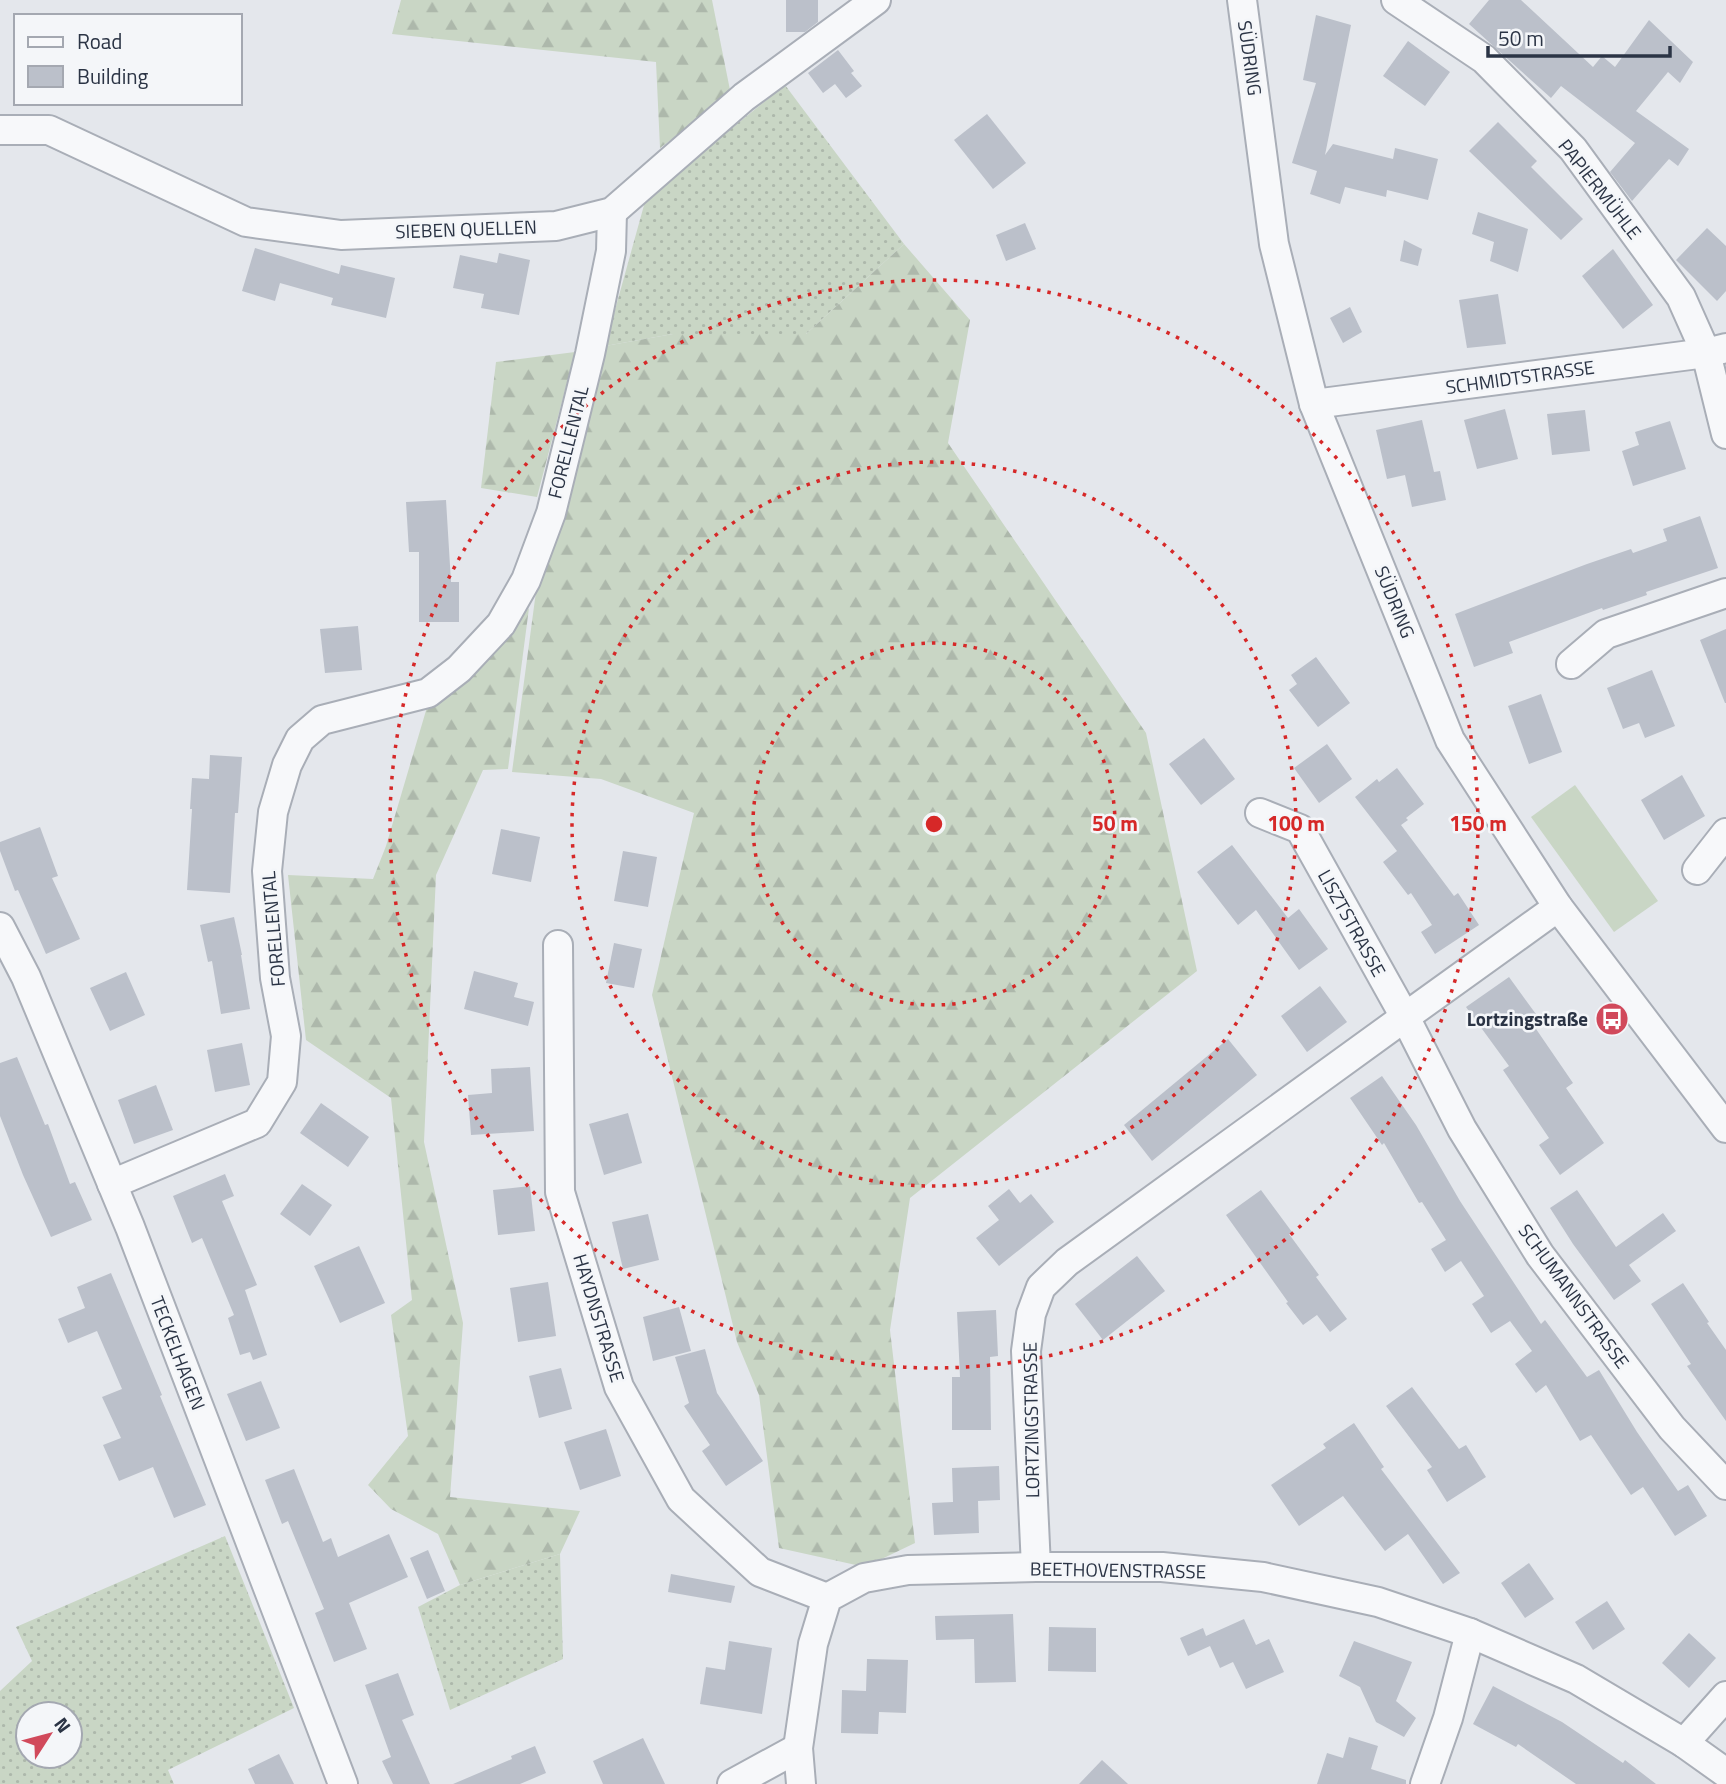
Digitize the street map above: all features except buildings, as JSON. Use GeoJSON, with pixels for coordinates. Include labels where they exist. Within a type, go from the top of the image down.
{"type":"FeatureCollection","features":[{"type":"Feature","properties":{"kind":"street","name":"SIEBEN QUELLEN"},"geometry":{"type":"LineString","coordinates":[[0,130],[49,130],[246,222],[341,234],[556,226],[612,212],[744,97],[876,0]]}},
{"type":"Feature","properties":{"kind":"street","name":"SÜDRING"},"geometry":{"type":"LineString","coordinates":[[1242,0],[1274,244],[1314,404],[1450,740],[1558,907],[1726,1128]]}},
{"type":"Feature","properties":{"kind":"street","name":"PAPIERMÜHLE"},"geometry":{"type":"LineString","coordinates":[[1396,0],[1484,59],[1573,149],[1681,297],[1716,350],[1726,435]]}},
{"type":"Feature","properties":{"kind":"street","name":"FORELLENTAL"},"geometry":{"type":"LineString","coordinates":[[112,1184],[257,1123],[282,1082],[286,1036],[275,978],[267,871],[273,812],[286,765],[300,738],[322,720],[428,693],[459,669],[501,624],[526,580],[551,513],[590,354],[611,251],[612,212]]}},
{"type":"Feature","properties":{"kind":"street","name":"SCHMIDTSTRASSE"},"geometry":{"type":"LineString","coordinates":[[1314,404],[1716,350]]}},
{"type":"Feature","properties":{"kind":"street"},"geometry":{"type":"LineString","coordinates":[[1571,664],[1606,634],[1726,593]]}},
{"type":"Feature","properties":{"kind":"street","name":"LISZTSTRASSE"},"geometry":{"type":"LineString","coordinates":[[1260,813],[1300,829],[1405,1017]]}},
{"type":"Feature","properties":{"kind":"street"},"geometry":{"type":"LineString","coordinates":[[1698,870],[1726,833]]}},
{"type":"Feature","properties":{"kind":"street","name":"LORTZINGSTRASSE"},"geometry":{"type":"LineString","coordinates":[[1036,1567],[1027,1351],[1031,1314],[1041,1287],[1067,1262],[1558,907]]}},
{"type":"Feature","properties":{"kind":"street","name":"TECKELHAGEN"},"geometry":{"type":"LineString","coordinates":[[0,927],[26,977],[112,1184],[342,1784]]}},
{"type":"Feature","properties":{"kind":"street","name":"HAYDNSTRASSE"},"geometry":{"type":"LineString","coordinates":[[558,945],[560,1192],[619,1387],[681,1499],[760,1572],[828,1598]]}},
{"type":"Feature","properties":{"kind":"street","name":"SCHUMANNSTRASSE"},"geometry":{"type":"LineString","coordinates":[[1405,1017],[1462,1129],[1540,1255],[1672,1429],[1726,1485]]}},
{"type":"Feature","properties":{"kind":"street","name":"BEETHOVENSTRASSE"},"geometry":{"type":"LineString","coordinates":[[828,1598],[864,1578],[908,1570],[1162,1567],[1264,1577],[1378,1602],[1470,1633],[1576,1679],[1684,1743],[1726,1773]]}},
{"type":"Feature","properties":{"kind":"street"},"geometry":{"type":"LineString","coordinates":[[801,1784],[798,1748],[813,1644],[828,1598]]}},
{"type":"Feature","properties":{"kind":"street"},"geometry":{"type":"LineString","coordinates":[[1425,1784],[1448,1718],[1470,1633]]}},
{"type":"Feature","properties":{"kind":"street"},"geometry":{"type":"LineString","coordinates":[[1684,1743],[1726,1696]]}},
{"type":"Feature","properties":{"kind":"street"},"geometry":{"type":"LineString","coordinates":[[732,1784],[798,1748]]}},
{"type":"Feature","properties":{"kind":"green space"},"geometry":{"type":"Polygon","coordinates":[[[401,0],[712,0],[731,95],[660,148],[656,62],[392,34],[401,0]]]}},
{"type":"Feature","properties":{"kind":"green space"},"geometry":{"type":"Polygon","coordinates":[[[785,85],[904,244],[806,334],[673,334],[605,346],[646,198],[785,85]]]}},
{"type":"Feature","properties":{"kind":"green space"},"geometry":{"type":"Polygon","coordinates":[[[904,244],[970,320],[948,443],[1146,733],[1197,971],[910,1198],[890,1330],[915,1543],[865,1567],[779,1548],[759,1395],[737,1342],[652,995],[694,813],[601,779],[512,772],[537,584],[567,509],[605,346],[673,334],[806,334],[904,244]]]}},
{"type":"Feature","properties":{"kind":"green space"},"geometry":{"type":"Polygon","coordinates":[[[575,352],[537,497],[481,488],[496,362],[575,352]]]}},
{"type":"Feature","properties":{"kind":"green space"},"geometry":{"type":"Polygon","coordinates":[[[529,608],[508,769],[483,770],[436,875],[424,1142],[463,1323],[450,1497],[580,1511],[560,1554],[460,1585],[438,1534],[391,1509],[368,1485],[408,1436],[391,1315],[412,1300],[391,1098],[306,1040],[288,875],[373,879],[386,846],[430,697],[464,685],[529,608]]]}},
{"type":"Feature","properties":{"kind":"green space"},"geometry":{"type":"Polygon","coordinates":[[[1575,785],[1658,901],[1614,932],[1531,817],[1575,785]]]}},
{"type":"Feature","properties":{"kind":"green space"},"geometry":{"type":"Polygon","coordinates":[[[225,1536],[294,1708],[168,1770],[174,1784],[0,1784],[0,1691],[32,1661],[16,1627],[225,1536]]]}},
{"type":"Feature","properties":{"kind":"green space"},"geometry":{"type":"Polygon","coordinates":[[[560,1554],[563,1659],[450,1710],[418,1607],[460,1585],[560,1554]]]}},
{"type":"Feature","properties":{"kind":"place","name":"Lortzingstraße"},"geometry":{"type":"Point","coordinates":[1612,1019]}}]}
